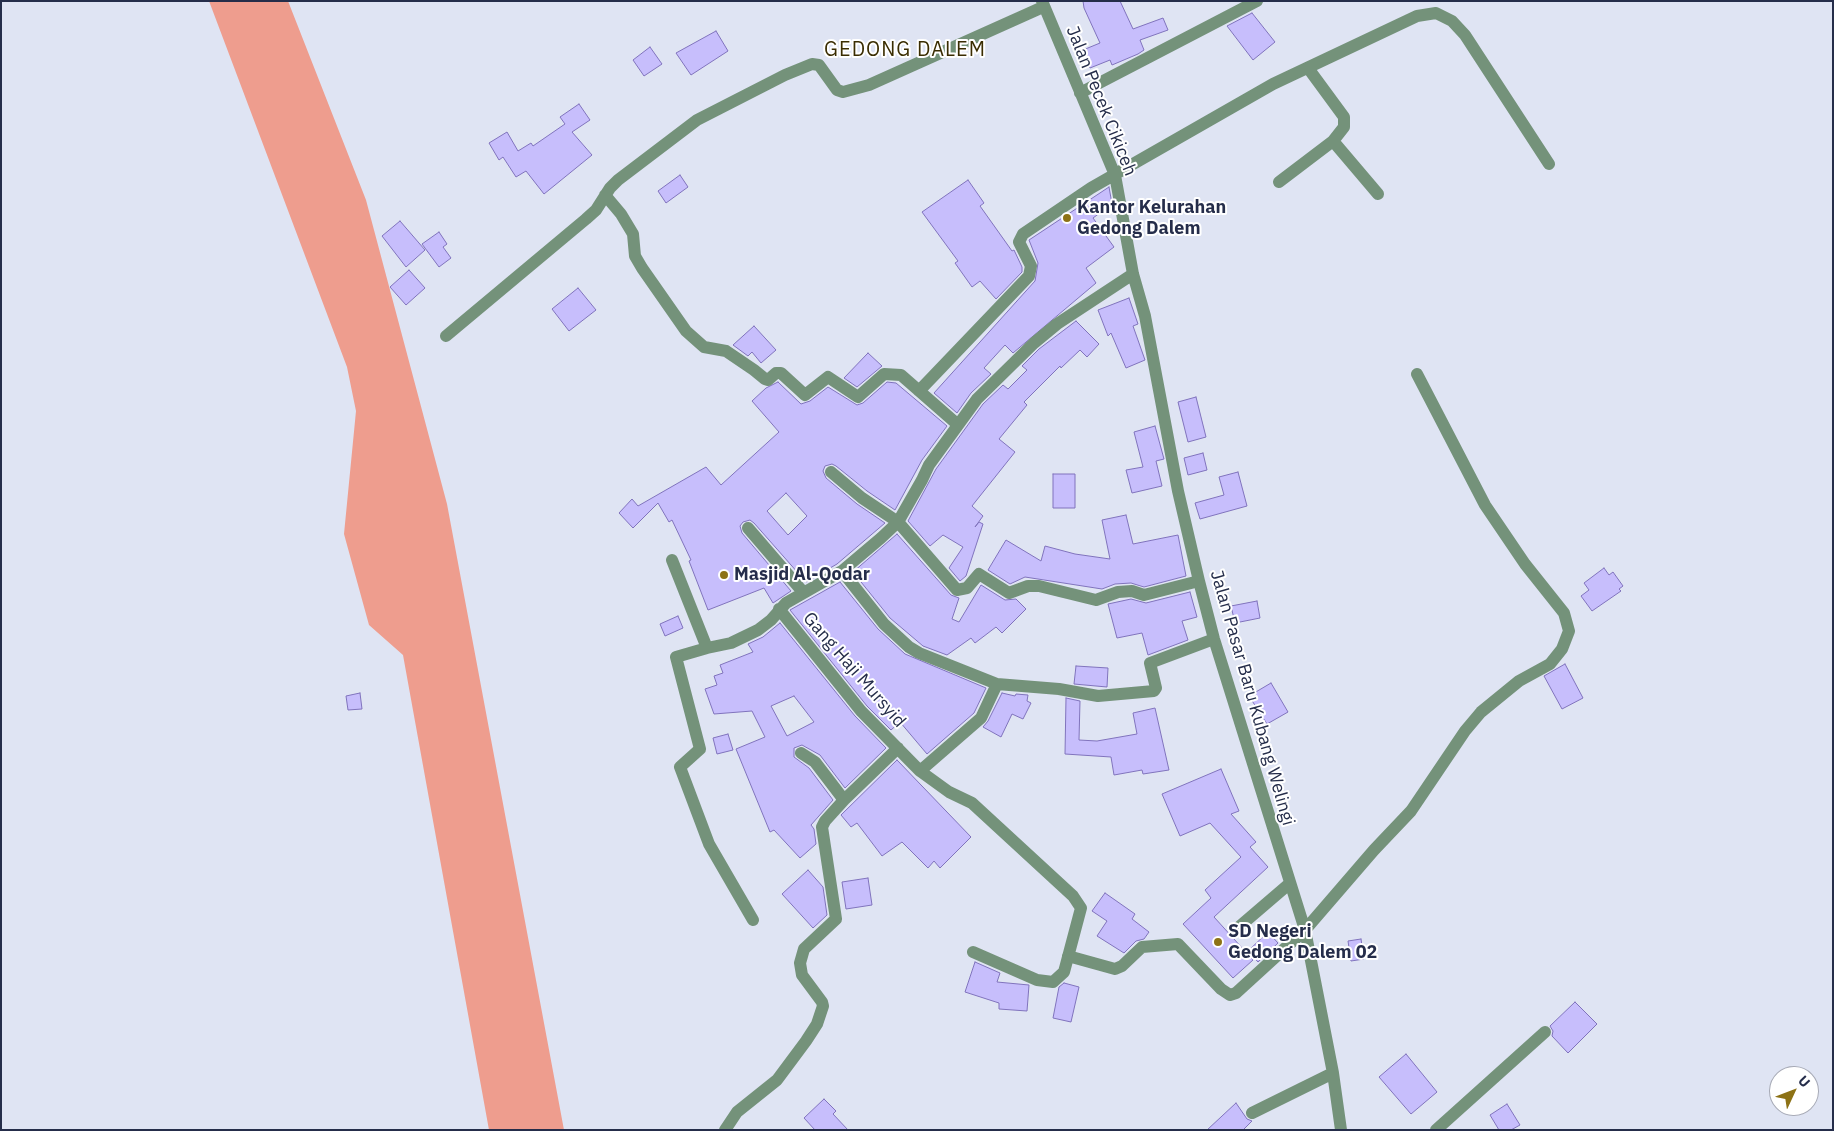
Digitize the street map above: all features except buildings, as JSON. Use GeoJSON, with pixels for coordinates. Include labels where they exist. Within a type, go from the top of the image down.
{"type":"FeatureCollection","features":[{"type":"Feature","properties":{"kind":"street"},"geometry":{"type":"LineString","coordinates":[[1080,93],[1257,1]]}},
{"type":"Feature","properties":{"kind":"street"},"geometry":{"type":"LineString","coordinates":[[446,336],[580,225],[596,210],[610,188],[697,120],[785,75],[812,64],[819,65],[837,90],[849,91],[927,61],[1043,4]]}},
{"type":"Feature","properties":{"kind":"street","name":"Jalan Pecek Cikiceh"},"geometry":{"type":"LineString","coordinates":[[1043,4],[1115,175],[1133,274]]}},
{"type":"Feature","properties":{"kind":"street"},"geometry":{"type":"LineString","coordinates":[[919,391],[1029,276],[1031,266],[1019,242],[1023,234],[1115,175],[1273,84],[1417,16],[1436,13],[1445,16],[1465,35],[1549,164]]}},
{"type":"Feature","properties":{"kind":"street"},"geometry":{"type":"LineString","coordinates":[[1278,182],[1333,141],[1344,127],[1344,117],[1308,68]]}},
{"type":"Feature","properties":{"kind":"street"},"geometry":{"type":"LineString","coordinates":[[1333,141],[1378,194]]}},
{"type":"Feature","properties":{"kind":"street"},"geometry":{"type":"LineString","coordinates":[[605,195],[621,214],[633,234],[635,256],[642,268],[686,331],[704,347],[726,351],[754,370],[764,380],[768,380],[776,373],[781,373],[805,394],[828,377],[833,378],[859,397],[884,374],[890,373],[901,376],[957,424]]}},
{"type":"Feature","properties":{"kind":"street","name":"Gang Haji Mursyid"},"geometry":{"type":"LineString","coordinates":[[973,952],[1038,980],[1053,982],[1064,972],[1081,914],[1078,901],[972,803],[949,792],[920,771],[835,681],[780,610],[803,592],[842,571],[898,522],[929,465],[957,424],[977,399],[1034,343],[1075,312],[1133,274]]}},
{"type":"Feature","properties":{"kind":"street","name":"Jalan Pasar Baru Kubang Welingi"},"geometry":{"type":"LineString","coordinates":[[1133,274],[1145,316],[1178,491],[1214,639],[1289,884],[1305,930],[1333,1073],[1341,1130]]}},
{"type":"Feature","properties":{"kind":"street"},"geometry":{"type":"LineString","coordinates":[[1068,956],[1115,969],[1122,966],[1142,947],[1178,944],[1221,989],[1230,995],[1236,993],[1305,930],[1374,850],[1411,811],[1465,731],[1481,712],[1518,681],[1550,664],[1562,650],[1569,631],[1564,613],[1525,564],[1485,505],[1417,374]]}},
{"type":"Feature","properties":{"kind":"street"},"geometry":{"type":"LineString","coordinates":[[831,472],[862,498],[898,522],[957,590],[967,588],[978,574],[1008,593],[1028,586],[1039,586],[1096,600],[1118,592],[1132,591],[1142,596],[1199,581]]}},
{"type":"Feature","properties":{"kind":"street"},"geometry":{"type":"LineString","coordinates":[[748,528],[803,592]]}},
{"type":"Feature","properties":{"kind":"street"},"geometry":{"type":"LineString","coordinates":[[672,560],[707,648]]}},
{"type":"Feature","properties":{"kind":"street"},"geometry":{"type":"LineString","coordinates":[[842,571],[884,624],[909,647],[918,653],[997,684],[1059,689],[1098,696],[1154,692],[1156,688],[1150,663],[1214,639]]}},
{"type":"Feature","properties":{"kind":"street"},"geometry":{"type":"LineString","coordinates":[[753,920],[705,836],[680,767],[700,749],[676,657],[731,643],[758,630],[772,620],[780,610]]}},
{"type":"Feature","properties":{"kind":"street"},"geometry":{"type":"LineString","coordinates":[[920,771],[981,718],[997,684]]}},
{"type":"Feature","properties":{"kind":"street"},"geometry":{"type":"LineString","coordinates":[[725,1130],[737,1112],[777,1080],[799,1052],[818,1019],[822,1002],[802,975],[800,963],[804,949],[836,919],[822,827],[825,820],[844,800],[898,748]]}},
{"type":"Feature","properties":{"kind":"street"},"geometry":{"type":"LineString","coordinates":[[801,753],[815,762],[844,800]]}},
{"type":"Feature","properties":{"kind":"street"},"geometry":{"type":"LineString","coordinates":[[1240,926],[1289,884]]}},
{"type":"Feature","properties":{"kind":"street"},"geometry":{"type":"LineString","coordinates":[[1436,1130],[1545,1032]]}},
{"type":"Feature","properties":{"kind":"street"},"geometry":{"type":"LineString","coordinates":[[1252,1113],[1333,1073]]}},
{"type":"Feature","properties":{"kind":"shaded area"},"geometry":{"type":"Polygon","coordinates":[[[209,1],[288,1],[366,200],[447,504],[564,1130],[489,1130],[403,655],[369,625],[344,534],[356,411],[347,367],[209,1]]]}},
{"type":"Feature","properties":{"kind":"place","name":"Kantor Kelurahan Gedong Dalem"},"geometry":{"type":"Point","coordinates":[1067,218]}},
{"type":"Feature","properties":{"kind":"place","name":"Masjid Al-Qodar"},"geometry":{"type":"Point","coordinates":[724,575]}},
{"type":"Feature","properties":{"kind":"place","name":"SD Negeri Gedong Dalem 02"},"geometry":{"type":"Point","coordinates":[1218,942]}},
{"type":"Feature","properties":{"kind":"district","name":"GEDONG DALEM"},"geometry":{"type":"Point","coordinates":[905,50]}}]}
